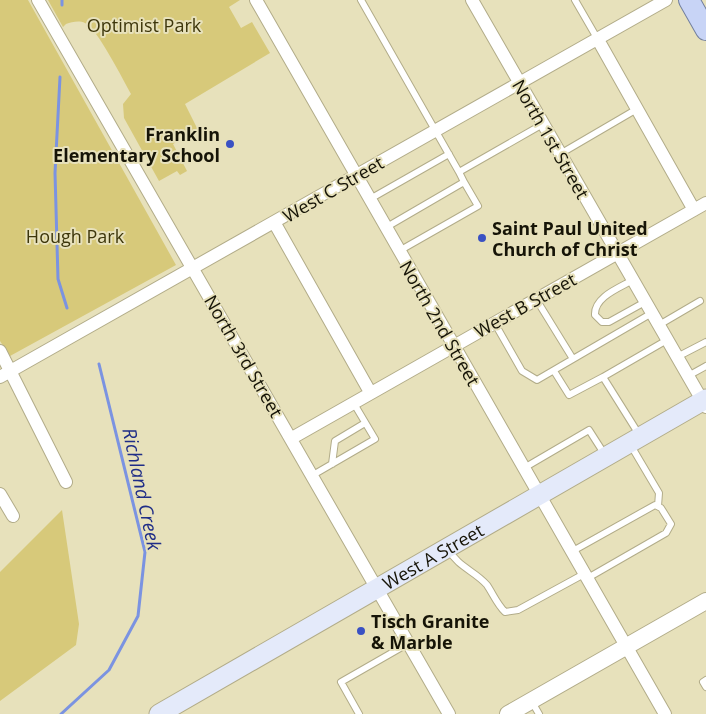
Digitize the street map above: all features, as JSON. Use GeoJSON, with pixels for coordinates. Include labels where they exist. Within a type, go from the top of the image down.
{"type":"FeatureCollection","features":[{"type":"Feature","properties":{"kind":"main road"},"geometry":{"type":"LineString","coordinates":[[689,0],[706,30]]}},
{"type":"Feature","properties":{"kind":"main road","name":"West A Street"},"geometry":{"type":"LineString","coordinates":[[169,711],[377,587],[606,456],[705,403]]}},
{"type":"Feature","properties":{"kind":"street","name":"North 3rd Street"},"geometry":{"type":"LineString","coordinates":[[38,0],[313,474],[449,714]]}},
{"type":"Feature","properties":{"kind":"street","name":"North 1st Street"},"geometry":{"type":"LineString","coordinates":[[472,0],[705,403]]}},
{"type":"Feature","properties":{"kind":"street","name":"West C Street"},"geometry":{"type":"LineString","coordinates":[[5,374],[194,269],[518,82],[666,0]]}},
{"type":"Feature","properties":{"kind":"street","name":"North 2nd Street"},"geometry":{"type":"LineString","coordinates":[[260,1],[355,176],[665,714]]}},
{"type":"Feature","properties":{"kind":"street"},"geometry":{"type":"LineString","coordinates":[[597,38],[694,210]]}},
{"type":"Feature","properties":{"kind":"street","name":"West B Street"},"geometry":{"type":"LineString","coordinates":[[292,438],[706,203]]}},
{"type":"Feature","properties":{"kind":"street"},"geometry":{"type":"LineString","coordinates":[[274,222],[370,392]]}},
{"type":"Feature","properties":{"kind":"street"},"geometry":{"type":"LineString","coordinates":[[0,351],[5,374],[66,482]]}},
{"type":"Feature","properties":{"kind":"street"},"geometry":{"type":"LineString","coordinates":[[0,494],[13,516]]}},
{"type":"Feature","properties":{"kind":"street"},"geometry":{"type":"LineString","coordinates":[[508,714],[535,707],[626,646],[706,601]]}},
{"type":"Feature","properties":{"kind":"lane"},"geometry":{"type":"LineString","coordinates":[[361,0],[478,206],[399,251]]}},
{"type":"Feature","properties":{"kind":"lane"},"geometry":{"type":"LineString","coordinates":[[575,0],[597,38]]}},
{"type":"Feature","properties":{"kind":"lane"},"geometry":{"type":"LineString","coordinates":[[560,154],[637,109]]}},
{"type":"Feature","properties":{"kind":"lane"},"geometry":{"type":"LineString","coordinates":[[459,172],[543,124]]}},
{"type":"Feature","properties":{"kind":"lane"},"geometry":{"type":"LineString","coordinates":[[369,200],[449,154]]}},
{"type":"Feature","properties":{"kind":"lane"},"geometry":{"type":"LineString","coordinates":[[385,228],[464,182]]}},
{"type":"Feature","properties":{"kind":"lane"},"geometry":{"type":"LineString","coordinates":[[633,280],[599,301],[595,308],[595,315],[602,322],[609,322],[649,308]]}},
{"type":"Feature","properties":{"kind":"lane"},"geometry":{"type":"LineString","coordinates":[[536,299],[573,359]]}},
{"type":"Feature","properties":{"kind":"lane"},"geometry":{"type":"LineString","coordinates":[[659,325],[700,301]]}},
{"type":"Feature","properties":{"kind":"lane"},"geometry":{"type":"LineString","coordinates":[[494,322],[522,371],[537,380],[573,359],[649,308]]}},
{"type":"Feature","properties":{"kind":"lane"},"geometry":{"type":"LineString","coordinates":[[554,371],[569,395],[667,340]]}},
{"type":"Feature","properties":{"kind":"lane"},"geometry":{"type":"LineString","coordinates":[[677,357],[706,342]]}},
{"type":"Feature","properties":{"kind":"lane"},"geometry":{"type":"LineString","coordinates":[[688,376],[706,366]]}},
{"type":"Feature","properties":{"kind":"lane"},"geometry":{"type":"LineString","coordinates":[[448,547],[461,566],[478,576],[487,586],[505,612],[518,610],[668,532],[671,524],[658,506],[659,494],[635,440],[603,377]]}},
{"type":"Feature","properties":{"kind":"lane"},"geometry":{"type":"LineString","coordinates":[[313,474],[375,439],[353,402]]}},
{"type":"Feature","properties":{"kind":"lane"},"geometry":{"type":"LineString","coordinates":[[332,464],[335,441],[365,423]]}},
{"type":"Feature","properties":{"kind":"lane"},"geometry":{"type":"LineString","coordinates":[[523,469],[590,430],[606,456]]}},
{"type":"Feature","properties":{"kind":"lane"},"geometry":{"type":"LineString","coordinates":[[571,552],[652,507],[658,506]]}},
{"type":"Feature","properties":{"kind":"lane"},"geometry":{"type":"LineString","coordinates":[[359,714],[341,682],[409,643]]}},
{"type":"Feature","properties":{"kind":"lane"},"geometry":{"type":"LineString","coordinates":[[706,680],[703,682],[706,687]]}},
{"type":"Feature","properties":{"kind":"green space","name":"Hough Park"},"geometry":{"type":"Polygon","coordinates":[[[0,0],[28,0],[176,265],[10,356],[0,341],[0,0]]]}},
{"type":"Feature","properties":{"kind":"green space","name":"Optimist Park"},"geometry":{"type":"Polygon","coordinates":[[[48,0],[240,0],[229,7],[241,28],[252,22],[270,53],[185,104],[198,130],[173,144],[187,171],[180,175],[177,171],[159,181],[124,118],[123,104],[131,94],[103,44],[85,23],[73,22],[63,27],[48,0]]]}},
{"type":"Feature","properties":{"kind":"green space"},"geometry":{"type":"Polygon","coordinates":[[[62,510],[79,624],[76,645],[0,701],[0,572],[62,510]]]}},
{"type":"Feature","properties":{"kind":"waterway","name":"Richland Creek"},"geometry":{"type":"LineString","coordinates":[[62,0],[62,5]]}},
{"type":"Feature","properties":{"kind":"waterway","name":"Richland Creek"},"geometry":{"type":"LineString","coordinates":[[60,77],[55,173],[58,279],[67,308]]}},
{"type":"Feature","properties":{"kind":"waterway","name":"Richland Creek"},"geometry":{"type":"LineString","coordinates":[[61,714],[109,670],[138,616],[145,552],[99,364]]}},
{"type":"Feature","properties":{"kind":"place","name":"Franklin Elementary School"},"geometry":{"type":"Point","coordinates":[230,144]}},
{"type":"Feature","properties":{"kind":"place","name":"Saint Paul United Church of Christ"},"geometry":{"type":"Point","coordinates":[482,238]}},
{"type":"Feature","properties":{"kind":"place","name":"Tisch Granite & Marble"},"geometry":{"type":"Point","coordinates":[361,631]}}]}
